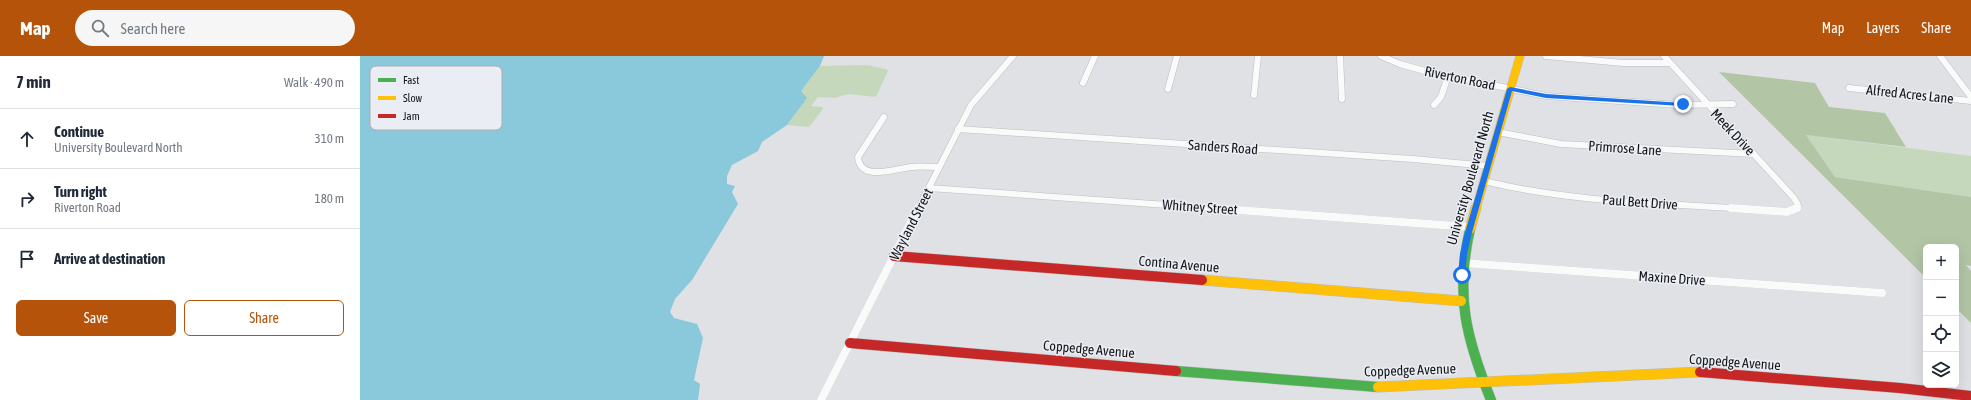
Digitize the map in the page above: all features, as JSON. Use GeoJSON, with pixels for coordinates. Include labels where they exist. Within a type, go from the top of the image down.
{"type":"FeatureCollection","features":[{"type":"Feature","properties":{"kind":"street","name":"Wayland Street"},"geometry":{"type":"LineString","coordinates":[[821,400],[975,98],[1012,56]]}},
{"type":"Feature","properties":{"kind":"street"},"geometry":{"type":"LineString","coordinates":[[1083,83],[1095,56]]}},
{"type":"Feature","properties":{"kind":"street"},"geometry":{"type":"LineString","coordinates":[[1168,89],[1176,56]]}},
{"type":"Feature","properties":{"kind":"street"},"geometry":{"type":"LineString","coordinates":[[1254,95],[1258,56]]}},
{"type":"Feature","properties":{"kind":"street"},"geometry":{"type":"LineString","coordinates":[[1340,56],[1342,99]]}},
{"type":"Feature","properties":{"kind":"street","name":"Riverton Road"},"geometry":{"type":"LineString","coordinates":[[1381,56],[1410,68],[1553,97],[1664,104],[1733,104]]}},
{"type":"Feature","properties":{"kind":"street","name":"University Boulevard North"},"geometry":{"type":"LineString","coordinates":[[1491,400],[1468,340],[1461,301],[1463,254],[1520,56]]}},
{"type":"Feature","properties":{"kind":"street"},"geometry":{"type":"LineString","coordinates":[[1546,56],[1615,62],[1670,63]]}},
{"type":"Feature","properties":{"kind":"street","name":"Meek Drive"},"geometry":{"type":"LineString","coordinates":[[1664,56],[1794,198],[1798,205],[1797,208]]}},
{"type":"Feature","properties":{"kind":"street"},"geometry":{"type":"LineString","coordinates":[[1940,56],[1971,97]]}},
{"type":"Feature","properties":{"kind":"street"},"geometry":{"type":"LineString","coordinates":[[1434,105],[1441,97],[1448,76]]}},
{"type":"Feature","properties":{"kind":"street","name":"Alfred Acres Lane"},"geometry":{"type":"LineString","coordinates":[[1849,88],[1971,101]]}},
{"type":"Feature","properties":{"kind":"street"},"geometry":{"type":"LineString","coordinates":[[884,117],[858,158],[858,164],[861,168],[872,172],[880,172],[913,167],[939,167]]}},
{"type":"Feature","properties":{"kind":"street","name":"Sanders Road"},"geometry":{"type":"LineString","coordinates":[[958,130],[1413,159],[1488,166]]}},
{"type":"Feature","properties":{"kind":"street","name":"Primrose Lane"},"geometry":{"type":"LineString","coordinates":[[1498,132],[1561,144],[1754,154]]}},
{"type":"Feature","properties":{"kind":"street","name":"Paul Bett Drive"},"geometry":{"type":"LineString","coordinates":[[1484,182],[1524,191],[1564,197],[1787,212],[1797,208]]}},
{"type":"Feature","properties":{"kind":"street","name":"Whitney Street"},"geometry":{"type":"LineString","coordinates":[[929,188],[1470,226]]}},
{"type":"Feature","properties":{"kind":"street","name":"Contina Avenue"},"geometry":{"type":"LineString","coordinates":[[894,256],[1461,301]]}},
{"type":"Feature","properties":{"kind":"street","name":"Maxine Drive"},"geometry":{"type":"LineString","coordinates":[[1463,263],[1882,293]]}},
{"type":"Feature","properties":{"kind":"street","name":"Coppedge Avenue"},"geometry":{"type":"LineString","coordinates":[[850,343],[1332,385],[1398,386],[1695,372],[1900,388],[1971,396]]}},
{"type":"Feature","properties":{"kind":"green space"},"geometry":{"type":"Polygon","coordinates":[[[867,65],[886,69],[888,71],[876,97],[848,94],[835,98],[818,97],[811,106],[822,107],[823,109],[809,127],[787,125],[796,113],[801,91],[820,66],[867,65]]]}},
{"type":"Feature","properties":{"kind":"green space"},"geometry":{"type":"Polygon","coordinates":[[[1719,72],[1815,83],[1829,107],[1885,113],[1906,147],[1806,135],[1835,177],[1971,197],[1971,266],[1966,265],[1971,271],[1971,323],[1959,311],[1959,244],[1923,244],[1923,275],[1719,72]]]}},
{"type":"Feature","properties":{"kind":"green space"},"geometry":{"type":"Polygon","coordinates":[[[1806,135],[1971,156],[1971,197],[1835,177],[1806,135]]]}},
{"type":"Feature","properties":{"kind":"water"},"geometry":{"type":"Polygon","coordinates":[[[360,56],[824,56],[820,66],[801,91],[807,98],[787,125],[762,142],[758,151],[732,165],[727,176],[727,184],[735,186],[732,192],[738,204],[692,280],[675,299],[670,312],[674,318],[697,324],[703,338],[694,380],[700,384],[698,400],[360,400],[360,56]]]}},
{"type":"Feature","properties":{"kind":"traffic: fast"},"geometry":{"type":"LineString","coordinates":[[1470,229],[1462,274],[1462,295],[1469,337],[1482,379],[1491,400]]}},
{"type":"Feature","properties":{"kind":"traffic: fast"},"geometry":{"type":"LineString","coordinates":[[1176,371],[1378,387]]}},
{"type":"Feature","properties":{"kind":"traffic: slow"},"geometry":{"type":"LineString","coordinates":[[1470,229],[1520,56]]}},
{"type":"Feature","properties":{"kind":"traffic: slow"},"geometry":{"type":"LineString","coordinates":[[1202,280],[1461,301]]}},
{"type":"Feature","properties":{"kind":"traffic: slow"},"geometry":{"type":"LineString","coordinates":[[1378,387],[1700,372]]}},
{"type":"Feature","properties":{"kind":"traffic: jam"},"geometry":{"type":"LineString","coordinates":[[894,256],[1202,280]]}},
{"type":"Feature","properties":{"kind":"traffic: jam"},"geometry":{"type":"LineString","coordinates":[[850,343],[1176,371]]}},
{"type":"Feature","properties":{"kind":"traffic: jam"},"geometry":{"type":"LineString","coordinates":[[1700,372],[1900,388],[1971,396]]}},
{"type":"Feature","properties":{"kind":"route"},"geometry":{"type":"LineString","coordinates":[[1462,275],[1463,254],[1474,211],[1482,189],[1510,89],[1546,96],[1683,104]]}}]}
